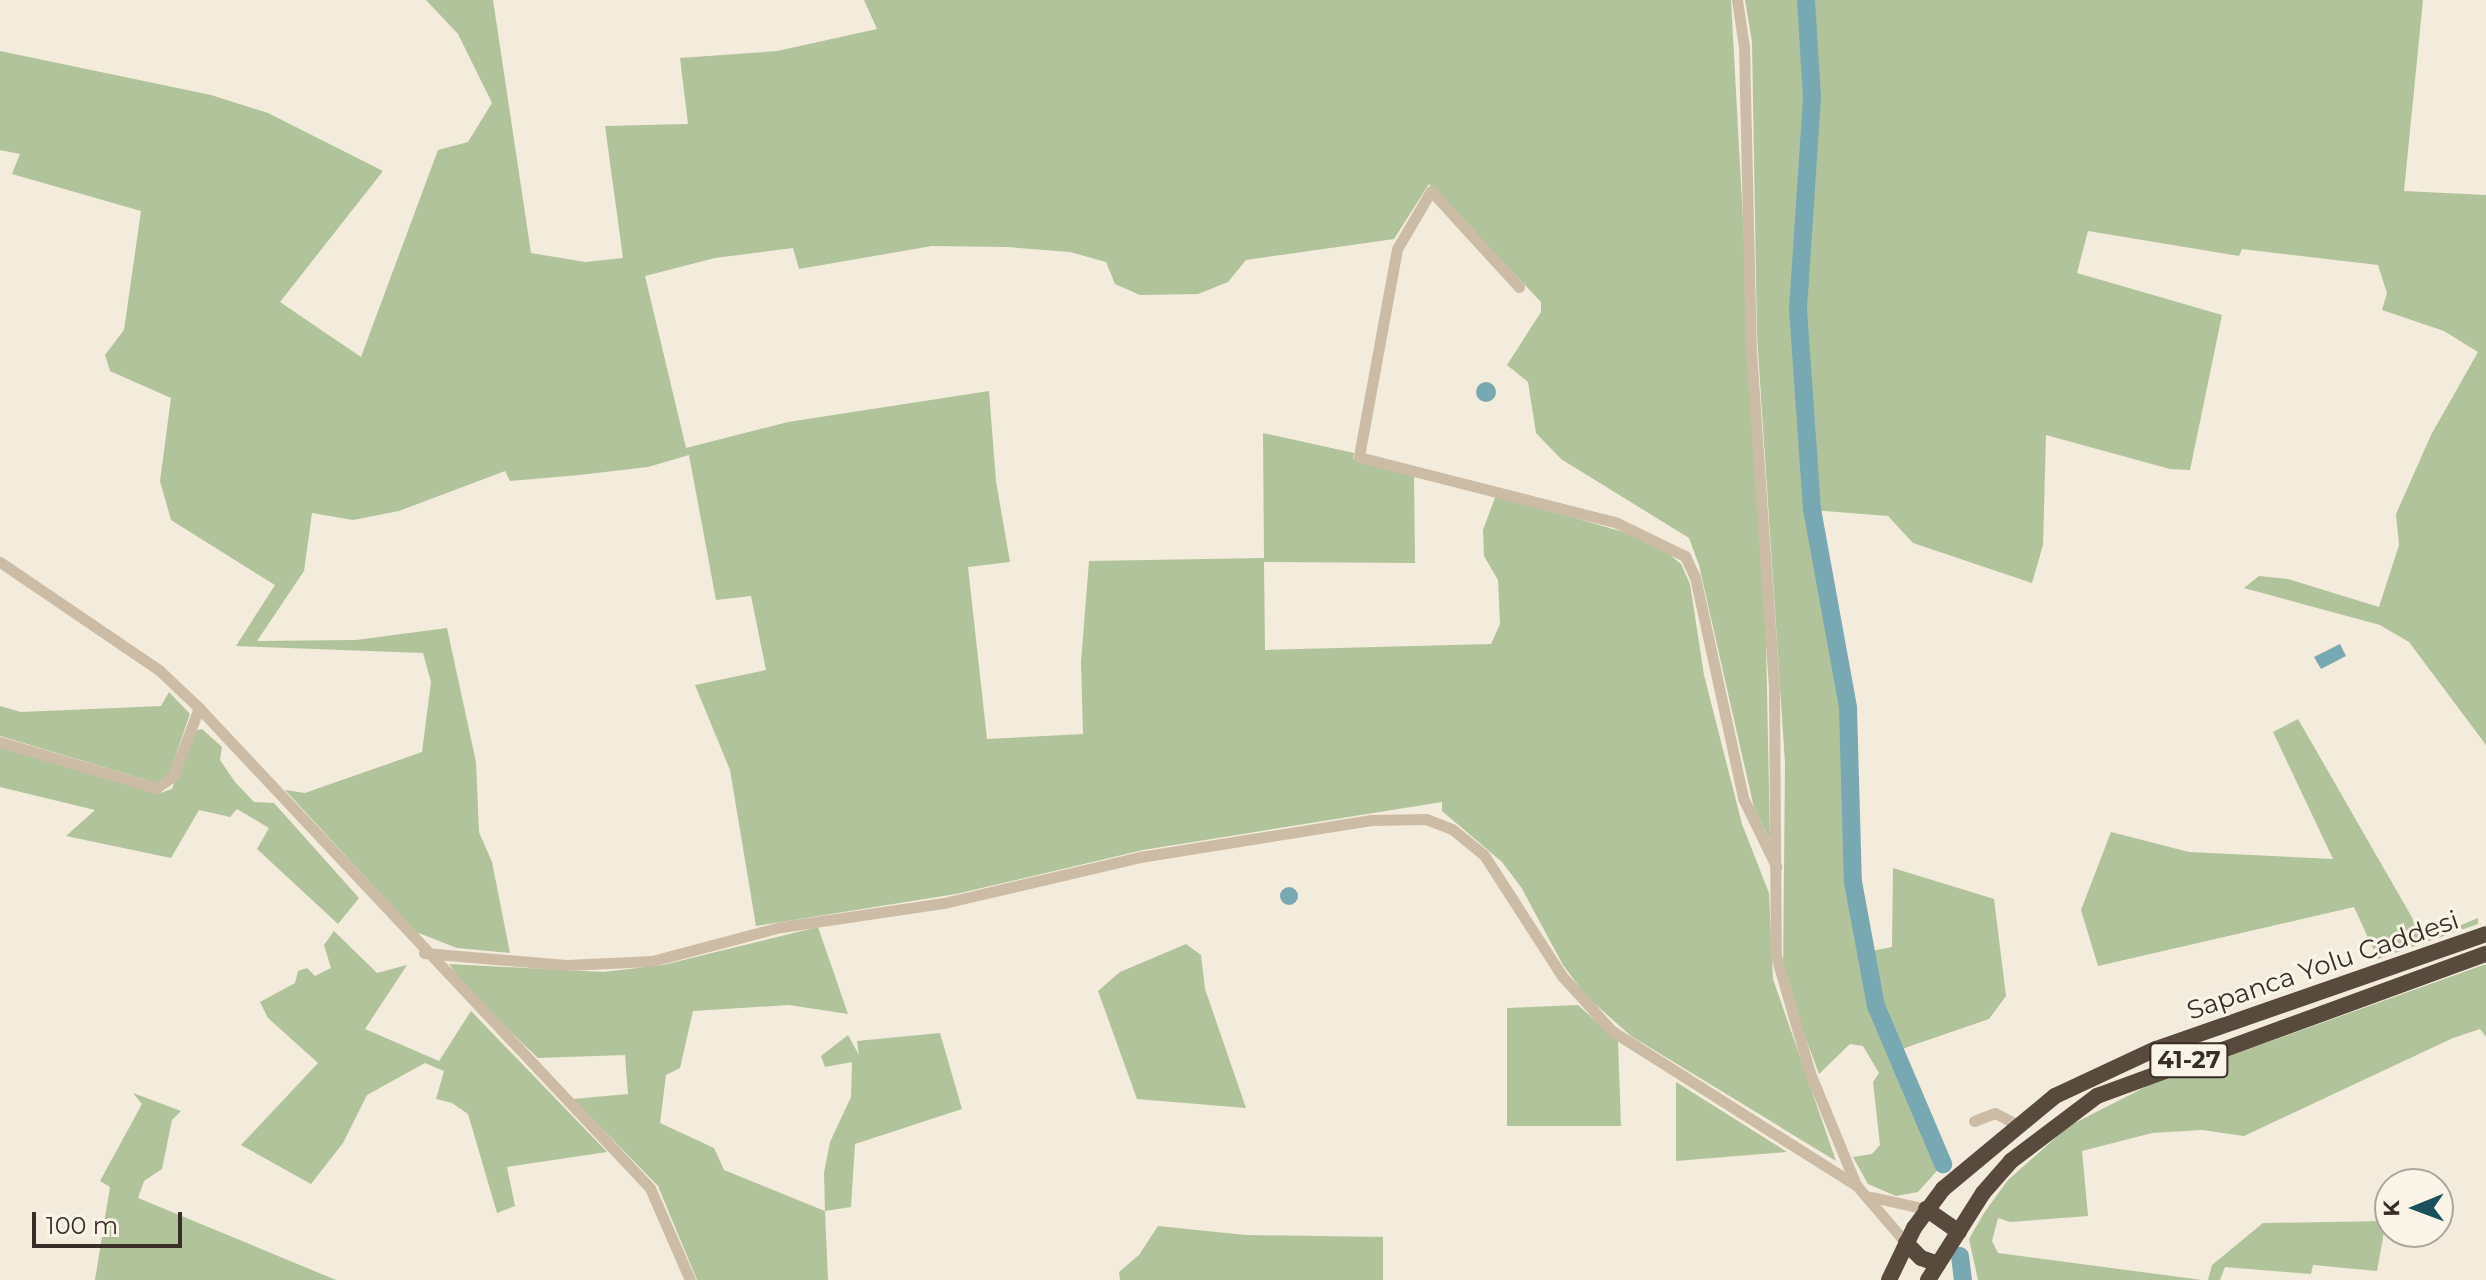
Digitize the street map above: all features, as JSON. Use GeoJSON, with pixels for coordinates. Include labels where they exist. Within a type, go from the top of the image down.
{"type":"FeatureCollection","features":[{"type":"Feature","properties":{"kind":"highway","name":"Sapanca Yolu Caddesi"},"geometry":{"type":"LineString","coordinates":[[1889,1280],[1926,1209],[1969,1164],[2055,1096],[2156,1049],[2486,934]]}},
{"type":"Feature","properties":{"kind":"highway","name":"Sapanca Yolu Caddesi"},"geometry":{"type":"LineString","coordinates":[[1928,1280],[2011,1161],[2097,1096],[2486,954]]}},
{"type":"Feature","properties":{"kind":"highway"},"geometry":{"type":"LineString","coordinates":[[1926,1209],[1959,1232]]}},
{"type":"Feature","properties":{"kind":"highway"},"geometry":{"type":"LineString","coordinates":[[1906,1243],[1921,1258],[1938,1264]]}},
{"type":"Feature","properties":{"kind":"street"},"geometry":{"type":"LineString","coordinates":[[1737,0],[1744,47],[1751,350],[1774,689],[1776,956],[1784,994],[1857,1186]]}},
{"type":"Feature","properties":{"kind":"street"},"geometry":{"type":"LineString","coordinates":[[1519,287],[1431,191],[1397,249],[1359,457],[1617,523],[1685,556],[1695,577],[1743,798],[1776,866]]}},
{"type":"Feature","properties":{"kind":"street"},"geometry":{"type":"LineString","coordinates":[[0,562],[159,670],[199,708],[424,953],[650,1188],[690,1280]]}},
{"type":"Feature","properties":{"kind":"street"},"geometry":{"type":"LineString","coordinates":[[0,742],[156,788],[173,776],[199,708]]}},
{"type":"Feature","properties":{"kind":"street"},"geometry":{"type":"LineString","coordinates":[[424,953],[566,965],[652,961],[781,927],[944,903],[1147,855],[1371,820],[1426,819],[1452,829],[1484,855],[1562,976],[1612,1031],[1857,1186],[1906,1243]]}},
{"type":"Feature","properties":{"kind":"street"},"geometry":{"type":"LineString","coordinates":[[1974,1121],[1995,1113],[2018,1125]]}},
{"type":"Feature","properties":{"kind":"street"},"geometry":{"type":"LineString","coordinates":[[1867,1195],[1926,1209]]}},
{"type":"Feature","properties":{"kind":"green space"},"geometry":{"type":"Polygon","coordinates":[[[426,0],[493,0],[531,253],[585,262],[623,258],[605,126],[688,124],[680,58],[777,51],[877,29],[864,0],[1731,0],[1766,641],[1770,840],[1754,808],[1699,565],[1689,538],[1561,459],[1536,433],[1528,382],[1507,365],[1541,312],[1541,302],[1429,184],[1394,239],[1246,260],[1228,282],[1198,294],[1140,295],[1115,284],[1106,262],[1070,252],[1007,247],[932,246],[799,269],[793,248],[715,258],[645,276],[686,448],[788,422],[989,391],[996,481],[1010,562],[968,567],[987,739],[1083,734],[1081,662],[1089,561],[1264,558],[1263,433],[1354,453],[1353,459],[1414,474],[1415,563],[1264,562],[1265,650],[1491,644],[1500,624],[1498,580],[1484,556],[1483,530],[1496,495],[1630,534],[1664,550],[1681,564],[1690,584],[1704,675],[1742,824],[1769,893],[1773,979],[1836,1161],[1631,1036],[1587,997],[1563,965],[1521,887],[1502,862],[1442,811],[1442,802],[1143,850],[956,894],[756,926],[730,770],[695,685],[766,670],[751,596],[716,600],[689,455],[648,467],[510,481],[505,471],[399,511],[353,520],[312,513],[304,571],[257,641],[356,640],[447,628],[476,762],[479,832],[492,862],[510,953],[457,948],[416,932],[285,790],[305,793],[422,752],[431,682],[423,653],[236,646],[275,585],[171,520],[160,481],[171,398],[110,371],[105,355],[124,330],[141,211],[12,174],[20,154],[0,150],[0,51],[211,95],[268,113],[383,171],[280,302],[361,357],[438,150],[468,142],[492,103],[458,34],[426,0]]]}},
{"type":"Feature","properties":{"kind":"green space"},"geometry":{"type":"Polygon","coordinates":[[[1745,0],[2423,0],[2404,191],[2486,195],[2486,745],[2409,642],[2380,625],[2244,588],[2259,576],[2288,579],[2379,607],[2399,545],[2396,514],[2431,435],[2478,352],[2444,331],[2382,310],[2387,293],[2378,265],[2242,249],[2239,256],[2088,231],[2077,273],[2222,315],[2190,470],[2170,469],[2046,435],[2043,545],[2032,583],[1913,543],[1888,516],[1812,510],[1848,708],[1848,811],[1866,952],[1892,947],[1893,868],[1994,899],[2006,996],[1989,1019],[1896,1051],[1943,1164],[1918,1192],[1896,1196],[1868,1184],[1853,1157],[1872,1154],[1880,1145],[1873,1082],[1879,1073],[1863,1046],[1850,1044],[1819,1074],[1783,976],[1785,763],[1757,336],[1752,42],[1745,0]]]}},
{"type":"Feature","properties":{"kind":"green space"},"geometry":{"type":"Polygon","coordinates":[[[169,692],[190,714],[169,774],[157,783],[0,736],[0,706],[21,712],[161,706],[169,692]]]}},
{"type":"Feature","properties":{"kind":"green space"},"geometry":{"type":"Polygon","coordinates":[[[2298,719],[2425,940],[2478,918],[2478,924],[2378,959],[2354,907],[2098,966],[2081,910],[2111,832],[2189,852],[2333,859],[2273,732],[2298,719]]]}},
{"type":"Feature","properties":{"kind":"green space"},"geometry":{"type":"Polygon","coordinates":[[[202,729],[222,747],[220,760],[235,782],[254,802],[274,803],[359,898],[338,924],[257,849],[269,828],[237,809],[230,817],[199,810],[171,858],[66,836],[95,810],[0,787],[0,747],[160,793],[172,789],[194,731],[202,729]]]}},
{"type":"Feature","properties":{"kind":"green space"},"geometry":{"type":"Polygon","coordinates":[[[818,927],[848,1014],[789,1005],[693,1011],[680,1068],[666,1075],[660,1123],[714,1148],[724,1170],[825,1211],[828,1280],[697,1280],[658,1186],[573,1099],[628,1094],[625,1055],[538,1058],[468,991],[449,964],[604,972],[663,965],[818,927]]]}},
{"type":"Feature","properties":{"kind":"green space"},"geometry":{"type":"Polygon","coordinates":[[[334,931],[377,973],[407,965],[365,1029],[439,1061],[471,1011],[607,1152],[507,1167],[515,1206],[497,1213],[468,1114],[452,1103],[436,1099],[444,1071],[425,1063],[367,1095],[343,1143],[311,1184],[241,1145],[318,1063],[268,1018],[260,1002],[295,983],[298,971],[307,968],[315,976],[331,968],[324,945],[334,931]]]}},
{"type":"Feature","properties":{"kind":"green space"},"geometry":{"type":"Polygon","coordinates":[[[1186,944],[1201,955],[1205,989],[1246,1108],[1137,1099],[1098,991],[1120,972],[1186,944]]]}},
{"type":"Feature","properties":{"kind":"green space"},"geometry":{"type":"Polygon","coordinates":[[[2486,964],[2486,1037],[2480,1029],[2453,1038],[2244,1136],[2202,1130],[2152,1133],[2082,1151],[2088,1216],[2010,1222],[1998,1218],[1992,1241],[1998,1253],[2202,1280],[1978,1280],[1969,1239],[1984,1213],[2008,1180],[2069,1126],[2149,1085],[2486,964]]]}},
{"type":"Feature","properties":{"kind":"green space"},"geometry":{"type":"Polygon","coordinates":[[[1578,1005],[1618,1041],[1621,1126],[1507,1126],[1507,1008],[1578,1005]]]}},
{"type":"Feature","properties":{"kind":"green space"},"geometry":{"type":"Polygon","coordinates":[[[940,1033],[962,1109],[855,1144],[851,1207],[825,1211],[824,1173],[830,1142],[851,1097],[852,1062],[825,1067],[821,1056],[848,1035],[859,1055],[857,1041],[940,1033]]]}},
{"type":"Feature","properties":{"kind":"green space"},"geometry":{"type":"Polygon","coordinates":[[[1676,1082],[1787,1152],[1676,1161],[1676,1082]]]}},
{"type":"Feature","properties":{"kind":"green space"},"geometry":{"type":"Polygon","coordinates":[[[133,1093],[181,1111],[172,1120],[162,1169],[144,1181],[138,1198],[336,1280],[95,1280],[110,1187],[100,1181],[142,1104],[133,1093]]]}},
{"type":"Feature","properties":{"kind":"green space"},"geometry":{"type":"Polygon","coordinates":[[[2374,1221],[2374,1248],[2381,1248],[2377,1271],[2313,1265],[2311,1274],[2225,1267],[2220,1280],[2208,1280],[2212,1265],[2263,1223],[2374,1221]]]}},
{"type":"Feature","properties":{"kind":"green space"},"geometry":{"type":"Polygon","coordinates":[[[1158,1226],[1246,1235],[1383,1237],[1383,1280],[1120,1280],[1119,1272],[1139,1255],[1158,1226]]]}},
{"type":"Feature","properties":{"kind":"water"},"geometry":{"type":"Polygon","coordinates":[[[1486,382],[1493,385],[1496,392],[1493,399],[1486,402],[1479,399],[1476,392],[1479,385],[1486,382]]]}},
{"type":"Feature","properties":{"kind":"water"},"geometry":{"type":"Polygon","coordinates":[[[2340,644],[2346,656],[2321,669],[2314,657],[2340,644]]]}},
{"type":"Feature","properties":{"kind":"water"},"geometry":{"type":"Polygon","coordinates":[[[1289,887],[1298,896],[1289,905],[1280,896],[1289,887]]]}},
{"type":"Feature","properties":{"kind":"waterway"},"geometry":{"type":"LineString","coordinates":[[1806,0],[1812,98],[1798,309],[1812,509],[1848,708],[1853,882],[1876,1006],[1943,1164]]}},
{"type":"Feature","properties":{"kind":"waterway"},"geometry":{"type":"LineString","coordinates":[[1960,1256],[1963,1280]]}}]}
